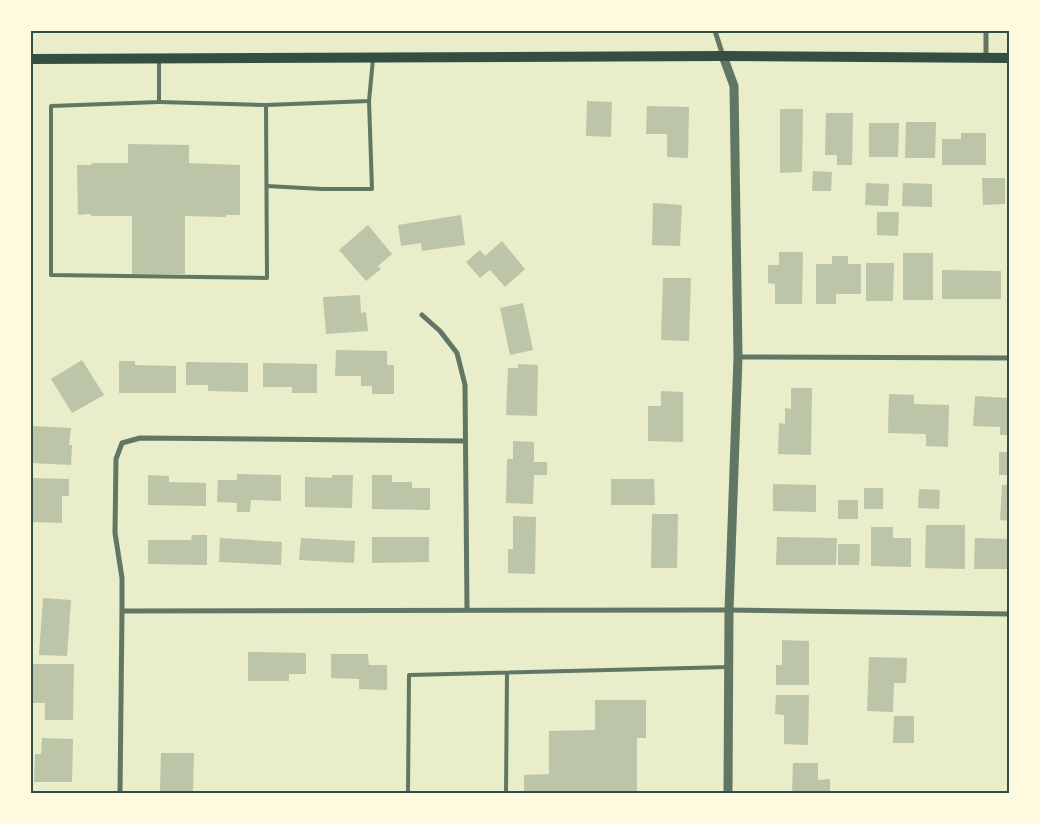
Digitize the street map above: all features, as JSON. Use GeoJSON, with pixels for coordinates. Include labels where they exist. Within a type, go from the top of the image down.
{"type":"FeatureCollection","features":[{"type":"Feature","properties":{"kind":"main road"},"geometry":{"type":"LineString","coordinates":[[31,59],[723,56],[1009,58]]}},
{"type":"Feature","properties":{"kind":"street"},"geometry":{"type":"LineString","coordinates":[[715,31],[734,86],[738,357],[729,610],[728,793]]}},
{"type":"Feature","properties":{"kind":"street"},"geometry":{"type":"LineString","coordinates":[[986,31],[986,58]]}},
{"type":"Feature","properties":{"kind":"street"},"geometry":{"type":"LineString","coordinates":[[422,315],[440,331],[456,353],[465,385],[467,609]]}},
{"type":"Feature","properties":{"kind":"street"},"geometry":{"type":"LineString","coordinates":[[738,357],[1009,358]]}},
{"type":"Feature","properties":{"kind":"street"},"geometry":{"type":"LineString","coordinates":[[120,793],[122,578],[115,533],[116,459],[122,443],[140,438],[465,441]]}},
{"type":"Feature","properties":{"kind":"street"},"geometry":{"type":"LineString","coordinates":[[122,611],[467,609],[1009,614]]}},
{"type":"Feature","properties":{"kind":"lane"},"geometry":{"type":"LineString","coordinates":[[159,58],[160,102]]}},
{"type":"Feature","properties":{"kind":"lane"},"geometry":{"type":"LineString","coordinates":[[267,186],[372,189],[369,101],[373,58]]}},
{"type":"Feature","properties":{"kind":"lane"},"geometry":{"type":"LineString","coordinates":[[266,105],[267,278],[51,275],[51,106],[160,102],[266,105],[369,101]]}},
{"type":"Feature","properties":{"kind":"lane"},"geometry":{"type":"LineString","coordinates":[[408,793],[409,675],[729,667]]}},
{"type":"Feature","properties":{"kind":"lane"},"geometry":{"type":"LineString","coordinates":[[506,673],[506,793]]}},
{"type":"Feature","properties":{"kind":"building"},"geometry":{"type":"Polygon","coordinates":[[[587,101],[612,102],[611,137],[586,136],[587,101]]]}},
{"type":"Feature","properties":{"kind":"building"},"geometry":{"type":"Polygon","coordinates":[[[647,106],[689,107],[688,158],[667,157],[667,134],[646,134],[647,106]]]}},
{"type":"Feature","properties":{"kind":"building"},"geometry":{"type":"Polygon","coordinates":[[[780,109],[803,109],[802,172],[780,173],[780,109]]]}},
{"type":"Feature","properties":{"kind":"building"},"geometry":{"type":"Polygon","coordinates":[[[826,113],[853,113],[852,165],[837,165],[837,155],[825,155],[826,113]]]}},
{"type":"Feature","properties":{"kind":"building"},"geometry":{"type":"Polygon","coordinates":[[[906,122],[936,122],[935,158],[905,158],[906,122]]]}},
{"type":"Feature","properties":{"kind":"building"},"geometry":{"type":"Polygon","coordinates":[[[869,123],[899,123],[898,157],[869,157],[869,123]]]}},
{"type":"Feature","properties":{"kind":"building"},"geometry":{"type":"Polygon","coordinates":[[[961,133],[986,133],[986,165],[942,165],[942,139],[961,139],[961,133]]]}},
{"type":"Feature","properties":{"kind":"building"},"geometry":{"type":"Polygon","coordinates":[[[128,144],[189,145],[189,163],[240,165],[240,215],[226,215],[226,217],[185,216],[185,274],[132,274],[132,216],[78,215],[77,165],[128,163],[128,144]]]}},
{"type":"Feature","properties":{"kind":"building"},"geometry":{"type":"Polygon","coordinates":[[[813,171],[832,172],[831,191],[812,191],[813,171]]]}},
{"type":"Feature","properties":{"kind":"building"},"geometry":{"type":"Polygon","coordinates":[[[982,178],[1005,178],[1005,204],[983,205],[982,178]]]}},
{"type":"Feature","properties":{"kind":"building"},"geometry":{"type":"Polygon","coordinates":[[[866,183],[889,184],[888,206],[865,205],[866,183]]]}},
{"type":"Feature","properties":{"kind":"building"},"geometry":{"type":"Polygon","coordinates":[[[903,183],[932,184],[932,207],[902,206],[903,183]]]}},
{"type":"Feature","properties":{"kind":"building"},"geometry":{"type":"Polygon","coordinates":[[[653,203],[682,205],[680,246],[652,245],[653,203]]]}},
{"type":"Feature","properties":{"kind":"building"},"geometry":{"type":"Polygon","coordinates":[[[877,212],[899,212],[898,236],[877,235],[877,212]]]}},
{"type":"Feature","properties":{"kind":"building"},"geometry":{"type":"Polygon","coordinates":[[[461,215],[465,245],[422,251],[421,243],[401,246],[398,225],[461,215]]]}},
{"type":"Feature","properties":{"kind":"building"},"geometry":{"type":"Polygon","coordinates":[[[368,225],[392,254],[378,266],[381,269],[366,281],[339,250],[368,225]]]}},
{"type":"Feature","properties":{"kind":"building"},"geometry":{"type":"Polygon","coordinates":[[[502,241],[525,269],[505,287],[490,270],[480,278],[466,262],[480,250],[485,256],[502,241]]]}},
{"type":"Feature","properties":{"kind":"building"},"geometry":{"type":"Polygon","coordinates":[[[779,252],[803,252],[802,304],[775,304],[775,284],[768,283],[768,265],[779,265],[779,252]]]}},
{"type":"Feature","properties":{"kind":"building"},"geometry":{"type":"Polygon","coordinates":[[[903,253],[933,253],[933,300],[903,300],[903,253]]]}},
{"type":"Feature","properties":{"kind":"building"},"geometry":{"type":"Polygon","coordinates":[[[832,256],[848,256],[848,264],[861,264],[861,294],[836,294],[836,304],[816,304],[816,264],[832,264],[832,256]]]}},
{"type":"Feature","properties":{"kind":"building"},"geometry":{"type":"Polygon","coordinates":[[[866,263],[894,263],[893,301],[866,301],[866,263]]]}},
{"type":"Feature","properties":{"kind":"building"},"geometry":{"type":"Polygon","coordinates":[[[942,270],[1001,271],[1001,299],[942,299],[942,270]]]}},
{"type":"Feature","properties":{"kind":"building"},"geometry":{"type":"Polygon","coordinates":[[[663,278],[691,278],[689,341],[661,340],[663,278]]]}},
{"type":"Feature","properties":{"kind":"building"},"geometry":{"type":"Polygon","coordinates":[[[360,295],[361,313],[366,312],[368,331],[326,334],[323,297],[360,295]]]}},
{"type":"Feature","properties":{"kind":"building"},"geometry":{"type":"Polygon","coordinates":[[[523,303],[533,350],[510,355],[500,308],[523,303]]]}},
{"type":"Feature","properties":{"kind":"building"},"geometry":{"type":"Polygon","coordinates":[[[336,350],[387,351],[387,365],[394,365],[394,394],[372,394],[372,386],[361,386],[361,376],[335,376],[336,350]]]}},
{"type":"Feature","properties":{"kind":"building"},"geometry":{"type":"Polygon","coordinates":[[[82,360],[104,395],[72,413],[51,379],[82,360]]]}},
{"type":"Feature","properties":{"kind":"building"},"geometry":{"type":"Polygon","coordinates":[[[119,361],[135,361],[135,365],[176,366],[176,393],[119,393],[119,361]]]}},
{"type":"Feature","properties":{"kind":"building"},"geometry":{"type":"Polygon","coordinates":[[[186,362],[248,363],[248,392],[208,391],[208,385],[186,385],[186,362]]]}},
{"type":"Feature","properties":{"kind":"building"},"geometry":{"type":"Polygon","coordinates":[[[263,363],[317,364],[317,393],[292,393],[292,387],[263,387],[263,363]]]}},
{"type":"Feature","properties":{"kind":"building"},"geometry":{"type":"Polygon","coordinates":[[[518,364],[538,365],[537,416],[506,415],[508,368],[518,368],[518,364]]]}},
{"type":"Feature","properties":{"kind":"building"},"geometry":{"type":"Polygon","coordinates":[[[791,388],[812,388],[811,455],[778,454],[779,423],[785,424],[785,408],[791,409],[791,388]]]}},
{"type":"Feature","properties":{"kind":"building"},"geometry":{"type":"Polygon","coordinates":[[[661,391],[683,392],[683,442],[648,441],[648,406],[661,406],[661,391]]]}},
{"type":"Feature","properties":{"kind":"building"},"geometry":{"type":"Polygon","coordinates":[[[889,394],[914,395],[914,404],[949,405],[948,447],[926,446],[926,434],[888,433],[889,394]]]}},
{"type":"Feature","properties":{"kind":"building"},"geometry":{"type":"Polygon","coordinates":[[[975,396],[1009,398],[1009,435],[1000,435],[1000,427],[973,426],[975,396]]]}},
{"type":"Feature","properties":{"kind":"building"},"geometry":{"type":"Polygon","coordinates":[[[32,426],[71,428],[69,445],[72,445],[71,465],[31,463],[32,426]]]}},
{"type":"Feature","properties":{"kind":"building"},"geometry":{"type":"Polygon","coordinates":[[[513,441],[534,442],[534,462],[547,462],[547,475],[534,475],[533,504],[506,503],[507,459],[513,459],[513,441]]]}},
{"type":"Feature","properties":{"kind":"building"},"geometry":{"type":"Polygon","coordinates":[[[999,452],[1009,452],[1009,475],[999,475],[999,452]]]}},
{"type":"Feature","properties":{"kind":"building"},"geometry":{"type":"Polygon","coordinates":[[[237,474],[281,475],[281,501],[251,500],[250,512],[237,512],[237,503],[217,502],[218,480],[237,480],[237,474]]]}},
{"type":"Feature","properties":{"kind":"building"},"geometry":{"type":"Polygon","coordinates":[[[148,475],[169,476],[169,482],[206,483],[206,506],[148,505],[148,475]]]}},
{"type":"Feature","properties":{"kind":"building"},"geometry":{"type":"Polygon","coordinates":[[[332,475],[353,475],[352,508],[305,507],[305,477],[332,478],[332,475]]]}},
{"type":"Feature","properties":{"kind":"building"},"geometry":{"type":"Polygon","coordinates":[[[372,475],[392,475],[392,482],[412,482],[412,488],[430,488],[430,510],[372,509],[372,475]]]}},
{"type":"Feature","properties":{"kind":"building"},"geometry":{"type":"Polygon","coordinates":[[[31,478],[69,479],[69,496],[62,496],[62,523],[31,522],[31,478]]]}},
{"type":"Feature","properties":{"kind":"building"},"geometry":{"type":"Polygon","coordinates":[[[611,479],[654,479],[655,505],[611,505],[611,479]]]}},
{"type":"Feature","properties":{"kind":"building"},"geometry":{"type":"Polygon","coordinates":[[[773,484],[816,485],[816,512],[773,511],[773,484]]]}},
{"type":"Feature","properties":{"kind":"building"},"geometry":{"type":"Polygon","coordinates":[[[1002,485],[1009,485],[1009,521],[1000,520],[1002,485]]]}},
{"type":"Feature","properties":{"kind":"building"},"geometry":{"type":"Polygon","coordinates":[[[864,488],[883,488],[883,509],[864,509],[864,488]]]}},
{"type":"Feature","properties":{"kind":"building"},"geometry":{"type":"Polygon","coordinates":[[[919,489],[940,490],[939,509],[918,508],[919,489]]]}},
{"type":"Feature","properties":{"kind":"building"},"geometry":{"type":"Polygon","coordinates":[[[838,500],[858,500],[858,519],[838,519],[838,500]]]}},
{"type":"Feature","properties":{"kind":"building"},"geometry":{"type":"Polygon","coordinates":[[[652,514],[678,514],[677,568],[651,568],[652,514]]]}},
{"type":"Feature","properties":{"kind":"building"},"geometry":{"type":"Polygon","coordinates":[[[513,516],[536,517],[535,574],[508,573],[508,549],[513,549],[513,516]]]}},
{"type":"Feature","properties":{"kind":"building"},"geometry":{"type":"Polygon","coordinates":[[[926,525],[965,525],[965,569],[925,568],[926,525]]]}},
{"type":"Feature","properties":{"kind":"building"},"geometry":{"type":"Polygon","coordinates":[[[871,527],[893,527],[893,538],[911,538],[911,567],[871,566],[871,527]]]}},
{"type":"Feature","properties":{"kind":"building"},"geometry":{"type":"Polygon","coordinates":[[[192,535],[207,535],[207,565],[148,564],[148,540],[191,540],[192,535]]]}},
{"type":"Feature","properties":{"kind":"building"},"geometry":{"type":"Polygon","coordinates":[[[372,537],[429,537],[429,562],[372,563],[372,537]]]}},
{"type":"Feature","properties":{"kind":"building"},"geometry":{"type":"Polygon","coordinates":[[[777,537],[837,538],[836,565],[776,565],[777,537]]]}},
{"type":"Feature","properties":{"kind":"building"},"geometry":{"type":"Polygon","coordinates":[[[220,538],[282,542],[281,565],[219,562],[220,538]]]}},
{"type":"Feature","properties":{"kind":"building"},"geometry":{"type":"Polygon","coordinates":[[[301,538],[355,541],[354,563],[299,560],[301,538]]]}},
{"type":"Feature","properties":{"kind":"building"},"geometry":{"type":"Polygon","coordinates":[[[975,538],[1009,539],[1009,569],[974,569],[975,538]]]}},
{"type":"Feature","properties":{"kind":"building"},"geometry":{"type":"Polygon","coordinates":[[[838,544],[860,544],[859,565],[838,565],[838,544]]]}},
{"type":"Feature","properties":{"kind":"building"},"geometry":{"type":"Polygon","coordinates":[[[43,598],[71,600],[67,656],[39,655],[43,598]]]}},
{"type":"Feature","properties":{"kind":"building"},"geometry":{"type":"Polygon","coordinates":[[[782,640],[809,641],[809,685],[776,685],[776,665],[782,665],[782,640]]]}},
{"type":"Feature","properties":{"kind":"building"},"geometry":{"type":"Polygon","coordinates":[[[248,652],[306,653],[306,674],[289,674],[289,681],[248,681],[248,652]]]}},
{"type":"Feature","properties":{"kind":"building"},"geometry":{"type":"Polygon","coordinates":[[[331,654],[368,654],[369,665],[387,665],[387,690],[359,689],[359,679],[331,678],[331,654]]]}},
{"type":"Feature","properties":{"kind":"building"},"geometry":{"type":"Polygon","coordinates":[[[869,657],[907,658],[906,683],[894,683],[893,712],[867,711],[869,657]]]}},
{"type":"Feature","properties":{"kind":"building"},"geometry":{"type":"Polygon","coordinates":[[[32,664],[74,664],[73,720],[45,720],[45,703],[32,703],[32,664]]]}},
{"type":"Feature","properties":{"kind":"building"},"geometry":{"type":"Polygon","coordinates":[[[776,695],[809,695],[808,745],[784,744],[784,715],[775,714],[776,695]]]}},
{"type":"Feature","properties":{"kind":"building"},"geometry":{"type":"Polygon","coordinates":[[[595,700],[646,700],[646,738],[637,738],[637,793],[524,793],[524,775],[549,774],[549,731],[595,730],[595,700]]]}},
{"type":"Feature","properties":{"kind":"building"},"geometry":{"type":"Polygon","coordinates":[[[894,716],[914,716],[914,743],[893,743],[894,716]]]}},
{"type":"Feature","properties":{"kind":"building"},"geometry":{"type":"Polygon","coordinates":[[[42,738],[73,739],[72,782],[34,782],[35,754],[41,754],[42,738]]]}},
{"type":"Feature","properties":{"kind":"building"},"geometry":{"type":"Polygon","coordinates":[[[161,753],[194,753],[193,793],[160,793],[161,753]]]}},
{"type":"Feature","properties":{"kind":"building"},"geometry":{"type":"Polygon","coordinates":[[[793,763],[818,763],[818,780],[830,779],[830,793],[792,793],[793,763]]]}}]}
